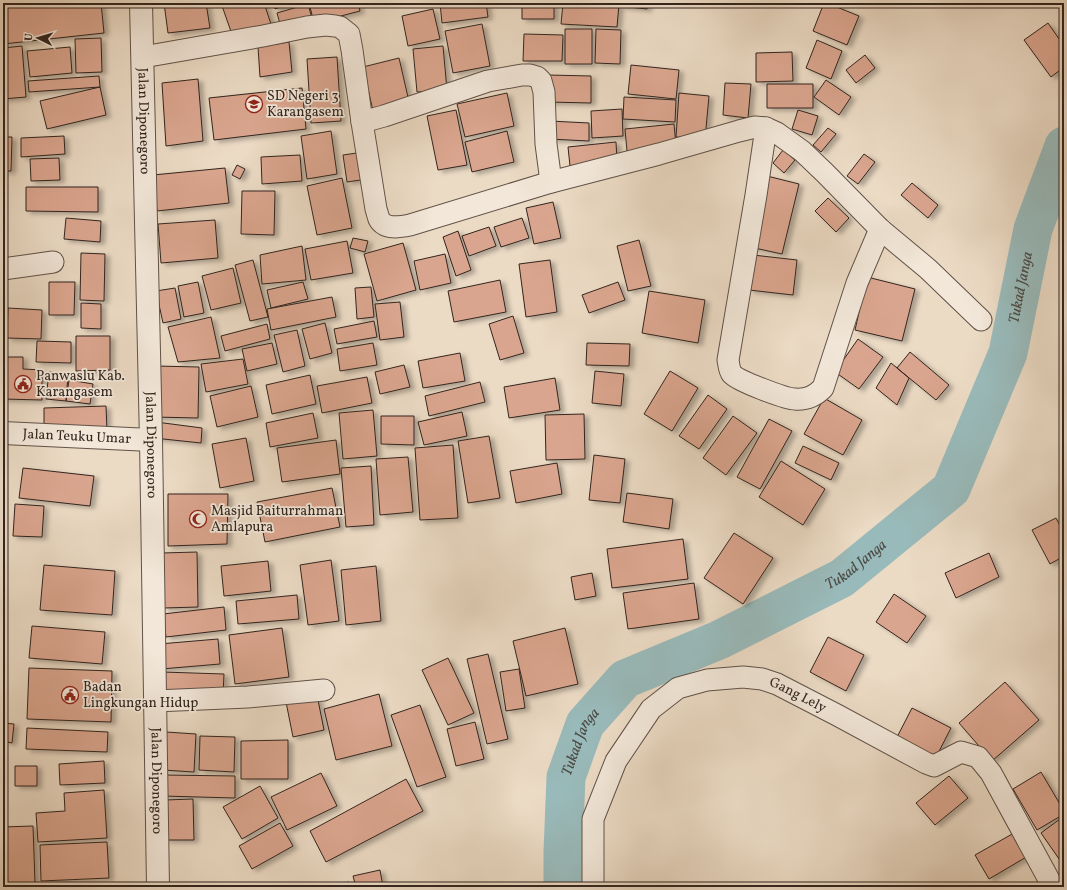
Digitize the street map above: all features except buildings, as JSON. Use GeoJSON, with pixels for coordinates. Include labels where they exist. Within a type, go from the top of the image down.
{"type":"FeatureCollection","features":[{"type":"Feature","properties":{"kind":"street","name":"Jalan Diponegoro"},"geometry":{"type":"LineString","coordinates":[[141,3],[151,440],[158,887]]}},
{"type":"Feature","properties":{"kind":"street"},"geometry":{"type":"LineString","coordinates":[[143,57],[307,27],[326,25],[340,27],[349,34],[362,122],[379,219],[383,224],[397,227],[410,225],[551,182],[659,154],[739,131],[755,127],[766,128],[777,133],[802,150],[880,229],[928,269],[981,320]]}},
{"type":"Feature","properties":{"kind":"street"},"geometry":{"type":"LineString","coordinates":[[362,122],[488,81],[522,75],[537,77],[541,81],[544,92],[546,144],[551,182]]}},
{"type":"Feature","properties":{"kind":"street"},"geometry":{"type":"LineString","coordinates":[[766,128],[728,360],[731,373],[736,378],[794,400],[815,396],[823,388],[857,283],[880,229]]}},
{"type":"Feature","properties":{"kind":"street"},"geometry":{"type":"LineString","coordinates":[[3,269],[53,262]]}},
{"type":"Feature","properties":{"kind":"street","name":"Jalan Teuku Umar"},"geometry":{"type":"LineString","coordinates":[[3,433],[151,440]]}},
{"type":"Feature","properties":{"kind":"street","name":"Gang Lely"},"geometry":{"type":"LineString","coordinates":[[593,887],[593,819],[616,761],[651,709],[678,688],[707,680],[743,677],[762,679],[777,684],[934,766],[961,752],[978,757],[990,773],[1056,883]]}},
{"type":"Feature","properties":{"kind":"street"},"geometry":{"type":"LineString","coordinates":[[156,701],[248,697],[324,690]]}},
{"type":"Feature","properties":{"kind":"waterway","name":"Tukad Janga"},"geometry":{"type":"LineString","coordinates":[[563,887],[566,777],[585,724],[625,679],[719,640],[842,578],[951,489],[1008,353],[1033,229],[1064,146]]}},
{"type":"Feature","properties":{"kind":"place","name":"SD Negeri 3 Karangasem"},"geometry":{"type":"Point","coordinates":[254,104]}},
{"type":"Feature","properties":{"kind":"place","name":"Panwaslu Kab. Karangasem"},"geometry":{"type":"Point","coordinates":[23,384]}},
{"type":"Feature","properties":{"kind":"place","name":"Masjid Baiturrahman Amlapura"},"geometry":{"type":"Point","coordinates":[198,519]}},
{"type":"Feature","properties":{"kind":"place","name":"Badan Lingkungan Hidup"},"geometry":{"type":"Point","coordinates":[70,695]}}]}
